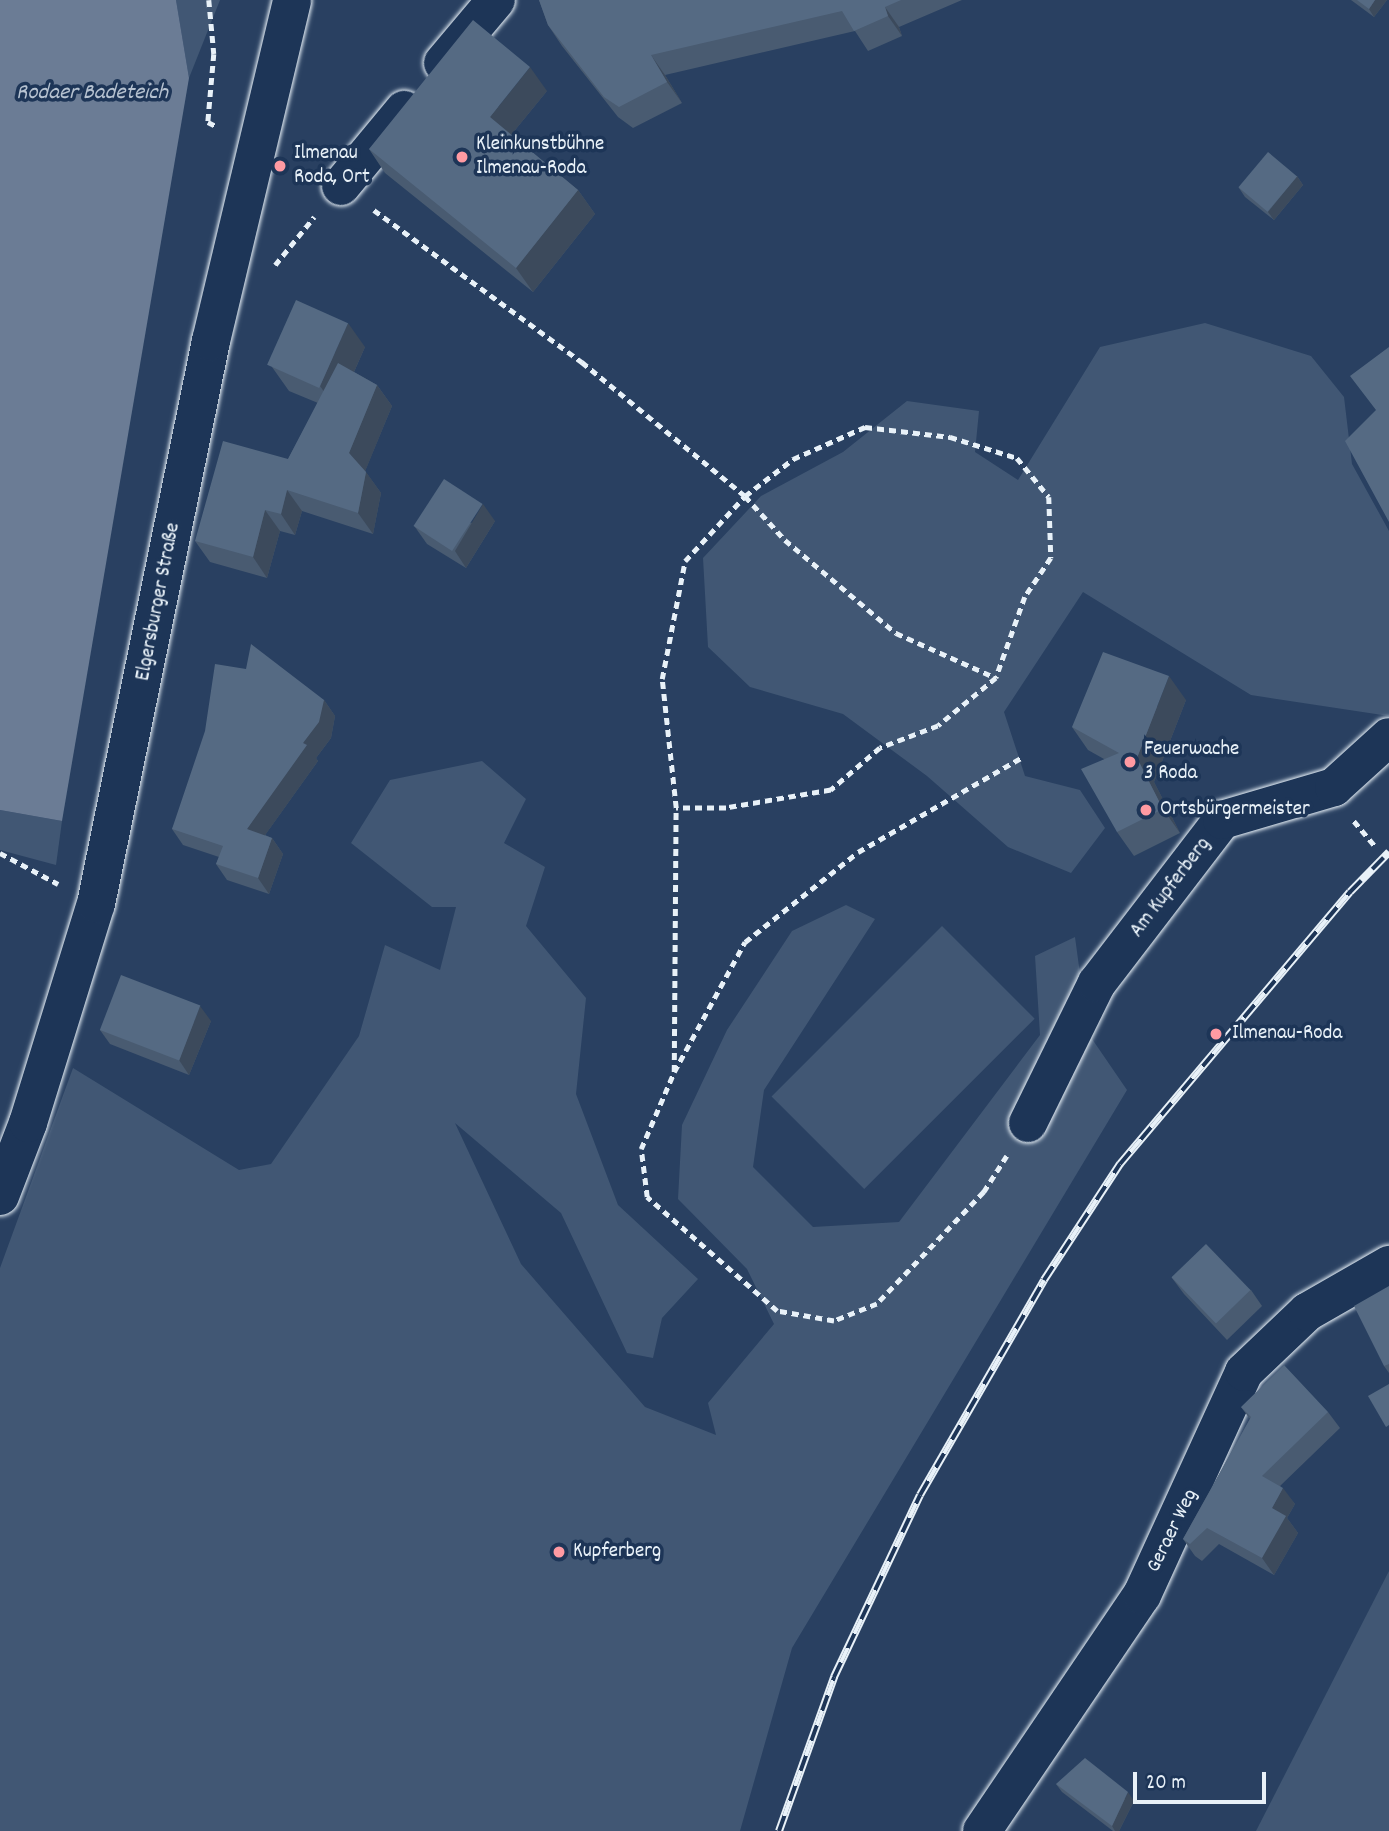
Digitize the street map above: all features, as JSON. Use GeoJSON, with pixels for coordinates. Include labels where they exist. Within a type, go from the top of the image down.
{"type":"FeatureCollection","features":[{"type":"Feature","properties":{"kind":"street","name":"Elgersburger Straße"},"geometry":{"type":"LineString","coordinates":[[0,1196],[28,1123],[96,904],[211,341],[292,0]]}},
{"type":"Feature","properties":{"kind":"street"},"geometry":{"type":"LineString","coordinates":[[341,186],[496,0]]}},
{"type":"Feature","properties":{"kind":"street","name":"Am Kupferberg"},"geometry":{"type":"LineString","coordinates":[[1028,1123],[1097,983],[1222,820],[1334,787],[1389,737]]}},
{"type":"Feature","properties":{"kind":"street","name":"Geraer Weg"},"geometry":{"type":"LineString","coordinates":[[982,1831],[1142,1595],[1244,1372],[1307,1312],[1389,1265]]}},
{"type":"Feature","properties":{"kind":"path"},"geometry":{"type":"LineString","coordinates":[[209,0],[214,54],[208,122],[215,126]]}},
{"type":"Feature","properties":{"kind":"path"},"geometry":{"type":"LineString","coordinates":[[341,186],[582,362],[745,496],[785,540],[896,633],[996,678]]}},
{"type":"Feature","properties":{"kind":"path"},"geometry":{"type":"LineString","coordinates":[[674,1072],[676,807],[662,678],[685,561],[745,496],[793,459],[865,428],[950,438],[1017,458],[1049,496],[1051,558],[1025,597],[996,678],[938,726],[880,748],[831,790],[726,808],[676,807]]}},
{"type":"Feature","properties":{"kind":"path"},"geometry":{"type":"LineString","coordinates":[[1021,758],[858,852],[745,942],[674,1072],[641,1149],[647,1197],[777,1311],[834,1321],[877,1304],[984,1192],[1028,1123]]}},
{"type":"Feature","properties":{"kind":"path"},"geometry":{"type":"LineString","coordinates":[[1366,837],[1376,847]]}},
{"type":"Feature","properties":{"kind":"path"},"geometry":{"type":"LineString","coordinates":[[0,853],[96,904]]}},
{"type":"Feature","properties":{"kind":"shaded area"},"geometry":{"type":"Polygon","coordinates":[[[176,0],[220,0],[189,78],[176,0]]]}},
{"type":"Feature","properties":{"kind":"shaded area"},"geometry":{"type":"Polygon","coordinates":[[[1205,323],[1311,356],[1344,397],[1352,464],[1389,531],[1389,716],[1251,695],[1083,592],[1004,712],[1025,776],[1080,790],[1105,828],[1071,873],[1008,847],[927,776],[843,714],[750,687],[708,647],[703,558],[761,496],[843,452],[907,401],[979,411],[975,452],[1018,480],[1100,347],[1205,323]]]}},
{"type":"Feature","properties":{"kind":"shaded area"},"geometry":{"type":"Polygon","coordinates":[[[482,761],[526,799],[504,843],[545,867],[526,926],[586,998],[576,1094],[618,1205],[698,1279],[662,1318],[653,1358],[627,1353],[561,1213],[455,1123],[521,1264],[645,1407],[716,1435],[708,1403],[774,1324],[747,1269],[678,1199],[682,1125],[727,1030],[792,931],[846,905],[875,919],[764,1090],[753,1167],[813,1227],[899,1222],[1040,1035],[1035,956],[1075,937],[1088,1033],[1127,1090],[792,1648],[740,1831],[0,1831],[0,1268],[73,1068],[239,1170],[271,1164],[359,1036],[385,945],[440,970],[456,907],[432,907],[351,843],[390,780],[482,761]]]}},
{"type":"Feature","properties":{"kind":"shaded area"},"geometry":{"type":"Polygon","coordinates":[[[0,810],[62,821],[56,865],[0,850],[0,810]]]}},
{"type":"Feature","properties":{"kind":"shaded area"},"geometry":{"type":"Polygon","coordinates":[[[942,926],[1035,1019],[864,1189],[772,1096],[942,926]]]}},
{"type":"Feature","properties":{"kind":"shaded area"},"geometry":{"type":"Polygon","coordinates":[[[1389,1571],[1389,1831],[1256,1831],[1389,1571]]]}},
{"type":"Feature","properties":{"kind":"water","name":"Rodaer Badeteich"},"geometry":{"type":"Polygon","coordinates":[[[0,0],[176,0],[189,78],[62,821],[0,810],[0,0]]]}},
{"type":"Feature","properties":{"kind":"building"},"geometry":{"type":"Polygon","coordinates":[[[539,0],[901,0],[885,7],[888,16],[854,31],[842,11],[651,55],[667,82],[619,107],[604,97],[548,25],[539,0]]]}},
{"type":"Feature","properties":{"kind":"building"},"geometry":{"type":"Polygon","coordinates":[[[1357,0],[1375,0],[1369,9],[1357,0]]]}},
{"type":"Feature","properties":{"kind":"building","name":"Kleinkunstbühne Ilmenau-Roda"},"geometry":{"type":"Polygon","coordinates":[[[473,20],[530,67],[490,117],[578,190],[516,268],[369,149],[473,20]]]}},
{"type":"Feature","properties":{"kind":"building"},"geometry":{"type":"Polygon","coordinates":[[[1268,152],[1297,176],[1268,212],[1238,187],[1268,152]]]}},
{"type":"Feature","properties":{"kind":"building"},"geometry":{"type":"Polygon","coordinates":[[[296,300],[348,323],[319,388],[267,365],[296,300]]]}},
{"type":"Feature","properties":{"kind":"building"},"geometry":{"type":"Polygon","coordinates":[[[1389,347],[1389,522],[1345,441],[1376,410],[1350,376],[1389,347]]]}},
{"type":"Feature","properties":{"kind":"building"},"geometry":{"type":"Polygon","coordinates":[[[338,363],[377,385],[349,453],[366,472],[358,513],[287,490],[281,514],[265,510],[253,557],[195,541],[223,441],[288,459],[338,363]]]}},
{"type":"Feature","properties":{"kind":"building"},"geometry":{"type":"Polygon","coordinates":[[[444,479],[483,504],[452,551],[414,526],[444,479]]]}},
{"type":"Feature","properties":{"kind":"building"},"geometry":{"type":"Polygon","coordinates":[[[251,644],[324,700],[319,722],[303,743],[307,745],[247,829],[272,838],[258,878],[216,864],[223,846],[172,829],[205,731],[215,664],[246,669],[251,644]]]}},
{"type":"Feature","properties":{"kind":"building","name":"Feuerwache 3 Roda"},"geometry":{"type":"Polygon","coordinates":[[[1103,652],[1169,676],[1137,758],[1163,809],[1117,832],[1081,769],[1119,753],[1072,727],[1103,652]]]}},
{"type":"Feature","properties":{"kind":"building"},"geometry":{"type":"Polygon","coordinates":[[[121,975],[200,1005],[179,1061],[100,1030],[121,975]]]}},
{"type":"Feature","properties":{"kind":"building"},"geometry":{"type":"Polygon","coordinates":[[[1206,1244],[1250,1290],[1216,1323],[1171,1277],[1206,1244]]]}},
{"type":"Feature","properties":{"kind":"building"},"geometry":{"type":"Polygon","coordinates":[[[1389,1286],[1389,1364],[1384,1366],[1354,1306],[1389,1286]]]}},
{"type":"Feature","properties":{"kind":"building"},"geometry":{"type":"Polygon","coordinates":[[[1284,1365],[1328,1412],[1262,1476],[1283,1488],[1272,1508],[1286,1516],[1262,1558],[1207,1528],[1190,1544],[1183,1539],[1251,1417],[1241,1407],[1284,1365]]]}},
{"type":"Feature","properties":{"kind":"building"},"geometry":{"type":"Polygon","coordinates":[[[1389,1384],[1389,1425],[1386,1427],[1368,1396],[1389,1384]]]}},
{"type":"Feature","properties":{"kind":"building"},"geometry":{"type":"Polygon","coordinates":[[[1085,1758],[1128,1792],[1112,1826],[1056,1784],[1085,1758]]]}},
{"type":"Feature","properties":{"kind":"railway"},"geometry":{"type":"LineString","coordinates":[[779,1831],[834,1677],[920,1495],[1044,1280],[1120,1164],[1350,892],[1389,852]]}},
{"type":"Feature","properties":{"kind":"place","name":"Kleinkunstbühne Ilmenau-Roda"},"geometry":{"type":"Point","coordinates":[462,157]}},
{"type":"Feature","properties":{"kind":"place","name":"Ilmenau Roda, Ort"},"geometry":{"type":"Point","coordinates":[280,166]}},
{"type":"Feature","properties":{"kind":"place","name":"Feuerwache 3 Roda"},"geometry":{"type":"Point","coordinates":[1130,762]}},
{"type":"Feature","properties":{"kind":"place","name":"Ortsbürgermeister"},"geometry":{"type":"Point","coordinates":[1146,810]}},
{"type":"Feature","properties":{"kind":"place","name":"Ilmenau-Roda"},"geometry":{"type":"Point","coordinates":[1216,1034]}},
{"type":"Feature","properties":{"kind":"place","name":"Kupferberg"},"geometry":{"type":"Point","coordinates":[559,1552]}}]}
